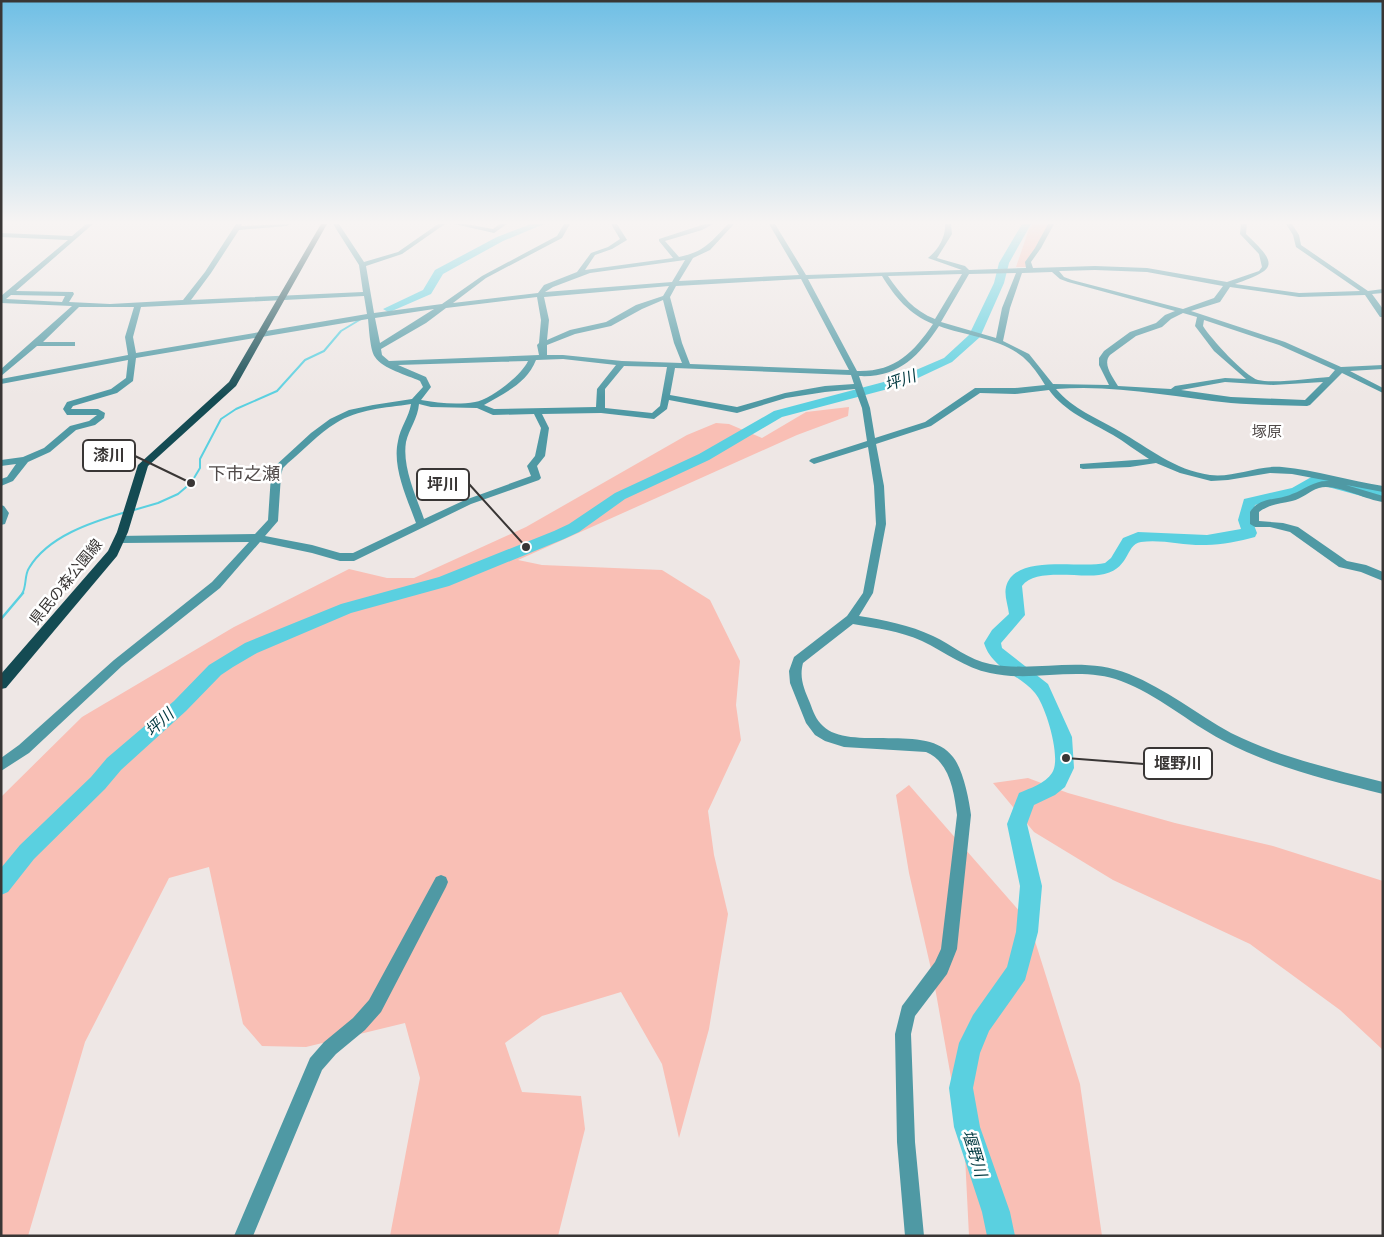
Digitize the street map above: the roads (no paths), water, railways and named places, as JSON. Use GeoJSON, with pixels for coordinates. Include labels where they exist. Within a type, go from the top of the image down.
{"type":"FeatureCollection","features":[{"type":"Feature","properties":{"kind":"main road","name":"県民の森公園線"},"geometry":{"type":"LineString","coordinates":[[1,684],[113,553],[122,535],[131,499],[143,465],[233,384],[291,282]]}},
{"type":"Feature","properties":{"kind":"street"},"geometry":{"type":"LineString","coordinates":[[1,301],[23,282]]}},
{"type":"Feature","properties":{"kind":"street"},"geometry":{"type":"LineString","coordinates":[[185,303],[201,282]]}},
{"type":"Feature","properties":{"kind":"street"},"geometry":{"type":"LineString","coordinates":[[366,282],[378,356],[388,364],[423,379],[427,387],[415,401],[415,408],[402,443],[404,473],[421,524]]}},
{"type":"Feature","properties":{"kind":"street"},"geometry":{"type":"LineString","coordinates":[[376,349],[444,306],[477,282]]}},
{"type":"Feature","properties":{"kind":"street"},"geometry":{"type":"LineString","coordinates":[[543,358],[541,345],[545,321],[541,295],[543,289],[557,282]]}},
{"type":"Feature","properties":{"kind":"street"},"geometry":{"type":"LineString","coordinates":[[1,382],[264,332],[372,316],[541,295],[697,282]]}},
{"type":"Feature","properties":{"kind":"street"},"geometry":{"type":"LineString","coordinates":[[806,282],[854,373],[860,392],[873,440],[879,486],[880,524],[872,579],[868,593],[851,619],[798,660],[795,671],[796,683],[810,719],[819,731],[830,737],[844,741],[927,746],[940,751],[949,761],[955,775],[964,815],[949,949],[941,968],[908,1012],[903,1034],[906,1142],[915,1236]]}},
{"type":"Feature","properties":{"kind":"street"},"geometry":{"type":"LineString","coordinates":[[887,282],[893,292],[918,315],[936,324],[999,342],[1021,352],[1051,384],[1051,388],[1066,404],[1120,435],[1157,460],[1179,469],[1211,478],[1228,478],[1276,469],[1309,473],[1383,489]]}},
{"type":"Feature","properties":{"kind":"street"},"geometry":{"type":"LineString","coordinates":[[388,364],[533,359],[563,356],[622,363],[873,374],[901,365],[917,350],[936,324],[961,282]]}},
{"type":"Feature","properties":{"kind":"street"},"geometry":{"type":"LineString","coordinates":[[999,342],[1006,308],[1016,282]]}},
{"type":"Feature","properties":{"kind":"street"},"geometry":{"type":"LineString","coordinates":[[1073,282],[1184,311],[1269,339],[1341,369],[1383,391]]}},
{"type":"Feature","properties":{"kind":"street"},"geometry":{"type":"LineString","coordinates":[[1214,282],[1301,295],[1333,296],[1383,291]]}},
{"type":"Feature","properties":{"kind":"street"},"geometry":{"type":"LineString","coordinates":[[1115,388],[1103,365],[1103,358],[1107,353],[1133,334],[1159,325],[1168,317],[1217,300],[1228,284],[1234,282]]}},
{"type":"Feature","properties":{"kind":"street"},"geometry":{"type":"LineString","coordinates":[[1350,282],[1374,300],[1376,307],[1383,315]]}},
{"type":"Feature","properties":{"kind":"street"},"geometry":{"type":"LineString","coordinates":[[673,283],[666,297],[671,319],[687,366]]}},
{"type":"Feature","properties":{"kind":"street"},"geometry":{"type":"LineString","coordinates":[[10,293],[70,294],[64,304]]}},
{"type":"Feature","properties":{"kind":"street"},"geometry":{"type":"LineString","coordinates":[[1,301],[77,305],[138,305],[368,294]]}},
{"type":"Feature","properties":{"kind":"street"},"geometry":{"type":"LineString","coordinates":[[541,345],[572,332],[608,324],[639,307],[666,297]]}},
{"type":"Feature","properties":{"kind":"street"},"geometry":{"type":"LineString","coordinates":[[1,374],[63,321],[77,305]]}},
{"type":"Feature","properties":{"kind":"street"},"geometry":{"type":"LineString","coordinates":[[1,464],[25,460],[47,450],[73,428],[99,420],[101,413],[98,412],[73,414],[67,412],[66,409],[74,402],[108,393],[128,382],[132,376],[132,356],[129,337],[138,305]]}},
{"type":"Feature","properties":{"kind":"street"},"geometry":{"type":"LineString","coordinates":[[1201,316],[1199,326],[1202,332],[1227,358],[1254,381]]}},
{"type":"Feature","properties":{"kind":"street"},"geometry":{"type":"LineString","coordinates":[[34,344],[72,344]]}},
{"type":"Feature","properties":{"kind":"street"},"geometry":{"type":"LineString","coordinates":[[478,405],[517,381],[532,364],[533,359]]}},
{"type":"Feature","properties":{"kind":"street"},"geometry":{"type":"LineString","coordinates":[[601,410],[598,400],[600,390],[622,363]]}},
{"type":"Feature","properties":{"kind":"street"},"geometry":{"type":"LineString","coordinates":[[1,765],[24,749],[118,664],[216,585],[273,520],[276,475],[286,461],[333,421],[356,411],[381,405],[415,401],[431,404],[478,405],[493,412],[601,410],[654,416],[664,407],[671,365]]}},
{"type":"Feature","properties":{"kind":"street"},"geometry":{"type":"LineString","coordinates":[[814,461],[873,440],[928,424],[978,390],[1015,391],[1083,386],[1166,391],[1231,400],[1308,403],[1341,369],[1383,367]]}},
{"type":"Feature","properties":{"kind":"street"},"geometry":{"type":"LineString","coordinates":[[1166,391],[1225,380],[1273,383],[1331,379]]}},
{"type":"Feature","properties":{"kind":"street"},"geometry":{"type":"LineString","coordinates":[[667,397],[737,410],[785,396],[825,389],[860,392]]}},
{"type":"Feature","properties":{"kind":"street"},"geometry":{"type":"LineString","coordinates":[[122,535],[256,538],[312,548],[347,558],[354,557],[488,494],[536,478],[532,466],[540,456],[545,428],[536,410]]}},
{"type":"Feature","properties":{"kind":"street"},"geometry":{"type":"LineString","coordinates":[[1,483],[10,479],[25,460]]}},
{"type":"Feature","properties":{"kind":"street"},"geometry":{"type":"LineString","coordinates":[[1083,466],[1133,464],[1157,460]]}},
{"type":"Feature","properties":{"kind":"street"},"geometry":{"type":"LineString","coordinates":[[1383,499],[1333,485],[1319,484],[1293,498],[1261,506],[1253,516],[1255,524],[1276,524],[1290,528],[1307,536],[1343,565],[1350,568],[1364,568],[1383,577]]}},
{"type":"Feature","properties":{"kind":"street"},"geometry":{"type":"LineString","coordinates":[[1353,484],[1367,496]]}},
{"type":"Feature","properties":{"kind":"street"},"geometry":{"type":"LineString","coordinates":[[1,508],[4,513],[1,522]]}},
{"type":"Feature","properties":{"kind":"street"},"geometry":{"type":"LineString","coordinates":[[851,619],[916,634],[931,640],[963,660],[991,669],[1006,671],[1065,667],[1105,670],[1139,683],[1227,736],[1259,752],[1288,763],[1383,788]]}},
{"type":"Feature","properties":{"kind":"street"},"geometry":{"type":"LineString","coordinates":[[243,1236],[316,1064],[330,1048],[359,1024],[375,1006],[441,882]]}},
{"type":"Feature","properties":{"kind":"waterway"},"geometry":{"type":"LineString","coordinates":[[388,309],[427,292],[433,282]]}},
{"type":"Feature","properties":{"kind":"waterway","name":"坪川"},"geometry":{"type":"LineString","coordinates":[[1,885],[27,852],[98,783],[114,764],[180,706],[215,670],[227,662],[251,648],[347,608],[443,582],[559,535],[574,528],[620,496],[704,457],[778,414],[899,382],[948,360],[974,337],[999,282]]}},
{"type":"Feature","properties":{"kind":"waterway"},"geometry":{"type":"LineString","coordinates":[[134,510],[158,503],[178,494],[191,483],[200,468],[200,459],[221,419],[236,409],[277,391],[305,360],[324,351],[341,331],[361,319]]}},
{"type":"Feature","properties":{"kind":"waterway","name":"堰野川"},"geometry":{"type":"LineString","coordinates":[[1001,1236],[996,1212],[967,1127],[961,1088],[968,1052],[981,1023],[1017,972],[1027,932],[1031,886],[1017,824],[1026,799],[1048,789],[1058,781],[1065,768],[1063,737],[1042,689],[995,652],[992,643],[998,634],[1017,615],[1013,592],[1014,585],[1020,577],[1030,573],[1057,570],[1100,570],[1110,567],[1116,562],[1128,542],[1138,537],[1207,540],[1250,533],[1245,520],[1249,502],[1296,492],[1315,479],[1365,492],[1383,494]]}},
{"type":"Feature","properties":{"kind":"waterway"},"geometry":{"type":"LineString","coordinates":[[22,594],[29,568],[47,547],[85,526],[126,512]]}},
{"type":"Feature","properties":{"kind":"waterway"},"geometry":{"type":"LineString","coordinates":[[1,619],[23,593]]}},
{"type":"Feature","properties":{"kind":"place","name":"漆川"},"geometry":{"type":"Point","coordinates":[191,483]}},
{"type":"Feature","properties":{"kind":"place","name":"坪川"},"geometry":{"type":"Point","coordinates":[526,547]}},
{"type":"Feature","properties":{"kind":"place","name":"堰野川"},"geometry":{"type":"Point","coordinates":[1066,758]}},
{"type":"Feature","properties":{"kind":"district","name":"塚原"},"geometry":{"type":"Point","coordinates":[1267,432]}},
{"type":"Feature","properties":{"kind":"district","name":"下市之瀬"},"geometry":{"type":"Point","coordinates":[244,474]}}]}
